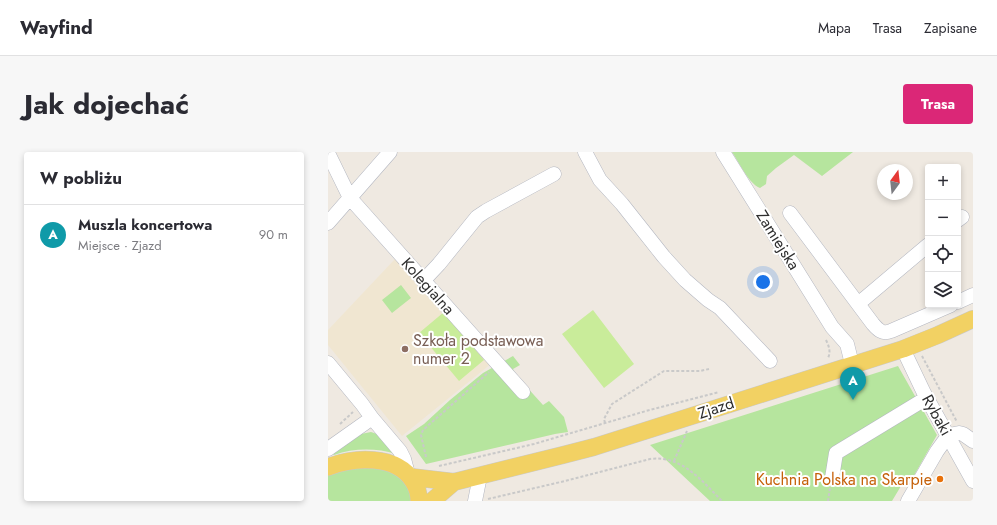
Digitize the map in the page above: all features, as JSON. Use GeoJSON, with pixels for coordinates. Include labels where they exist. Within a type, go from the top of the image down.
{"type":"FeatureCollection","features":[{"type":"Feature","properties":{"kind":"main road","name":"Zjazd"},"geometry":{"type":"LineString","coordinates":[[424,499],[454,482],[594,447],[903,349],[973,319]]}},
{"type":"Feature","properties":{"kind":"main road"},"geometry":{"type":"LineString","coordinates":[[328,467],[360,460],[375,460],[397,465],[409,475],[424,499]]}},
{"type":"Feature","properties":{"kind":"main road","name":"Zjazd"},"geometry":{"type":"LineString","coordinates":[[409,475],[454,482]]}},
{"type":"Feature","properties":{"kind":"street"},"geometry":{"type":"LineString","coordinates":[[328,223],[390,152]]}},
{"type":"Feature","properties":{"kind":"street"},"geometry":{"type":"LineString","coordinates":[[585,152],[600,180],[622,204],[664,258],[685,280],[708,300],[720,308],[770,361]]}},
{"type":"Feature","properties":{"kind":"street","name":"Zamiejska"},"geometry":{"type":"LineString","coordinates":[[723,152],[827,331],[844,358],[852,364]]}},
{"type":"Feature","properties":{"kind":"street","name":"Kolegialna"},"geometry":{"type":"LineString","coordinates":[[328,153],[350,198],[523,392]]}},
{"type":"Feature","properties":{"kind":"street"},"geometry":{"type":"LineString","coordinates":[[423,281],[477,218],[486,211],[554,174]]}},
{"type":"Feature","properties":{"kind":"street"},"geometry":{"type":"LineString","coordinates":[[790,212],[878,330],[887,332],[944,308]]}},
{"type":"Feature","properties":{"kind":"street"},"geometry":{"type":"LineString","coordinates":[[858,304],[925,248]]}},
{"type":"Feature","properties":{"kind":"street"},"geometry":{"type":"LineString","coordinates":[[961,301],[973,295]]}},
{"type":"Feature","properties":{"kind":"street","name":"Rybaki"},"geometry":{"type":"LineString","coordinates":[[903,349],[924,393],[973,481]]}},
{"type":"Feature","properties":{"kind":"street"},"geometry":{"type":"LineString","coordinates":[[328,363],[400,451],[409,475]]}},
{"type":"Feature","properties":{"kind":"street"},"geometry":{"type":"LineString","coordinates":[[832,478],[836,452],[920,402]]}},
{"type":"Feature","properties":{"kind":"street"},"geometry":{"type":"LineString","coordinates":[[328,449],[372,418]]}},
{"type":"Feature","properties":{"kind":"street"},"geometry":{"type":"LineString","coordinates":[[908,501],[945,440],[954,434],[968,438]]}},
{"type":"Feature","properties":{"kind":"street"},"geometry":{"type":"LineString","coordinates":[[475,500],[480,476]]}},
{"type":"Feature","properties":{"kind":"path"},"geometry":{"type":"LineString","coordinates":[[827,331],[827,342],[830,350],[827,361]]}},
{"type":"Feature","properties":{"kind":"path"},"geometry":{"type":"LineString","coordinates":[[922,356],[968,438]]}},
{"type":"Feature","properties":{"kind":"path"},"geometry":{"type":"LineString","coordinates":[[426,457],[420,435],[423,430],[498,364]]}},
{"type":"Feature","properties":{"kind":"path"},"geometry":{"type":"LineString","coordinates":[[605,423],[604,419],[612,404],[664,371],[700,371],[709,369]]}},
{"type":"Feature","properties":{"kind":"path"},"geometry":{"type":"LineString","coordinates":[[437,468],[442,465],[534,444],[646,411],[719,392]]}},
{"type":"Feature","properties":{"kind":"path"},"geometry":{"type":"LineString","coordinates":[[338,427],[362,404]]}},
{"type":"Feature","properties":{"kind":"path"},"geometry":{"type":"LineString","coordinates":[[674,461],[687,431],[680,433]]}},
{"type":"Feature","properties":{"kind":"path"},"geometry":{"type":"LineString","coordinates":[[475,500],[488,499],[515,493],[658,458],[674,461],[686,467],[722,501]]}},
{"type":"Feature","properties":{"kind":"shaded area","name":"Szkoła podstawowa numer 2"},"geometry":{"type":"Polygon","coordinates":[[[395,259],[492,363],[402,436],[328,345],[328,330],[395,259]]]}},
{"type":"Feature","properties":{"kind":"green space"},"geometry":{"type":"Polygon","coordinates":[[[732,152],[853,152],[822,176],[794,155],[767,176],[766,184],[760,188],[756,186],[748,177],[732,152]]]}},
{"type":"Feature","properties":{"kind":"green space"},"geometry":{"type":"Polygon","coordinates":[[[401,285],[411,298],[392,313],[382,300],[401,285]]]}},
{"type":"Feature","properties":{"kind":"green space"},"geometry":{"type":"Polygon","coordinates":[[[593,310],[634,364],[604,388],[562,334],[593,310]]]}},
{"type":"Feature","properties":{"kind":"green space"},"geometry":{"type":"Polygon","coordinates":[[[444,312],[484,360],[459,381],[419,333],[444,312]]]}},
{"type":"Feature","properties":{"kind":"green space"},"geometry":{"type":"Polygon","coordinates":[[[513,356],[520,365],[513,369],[515,374],[543,405],[549,401],[564,417],[568,432],[426,464],[406,436],[424,424],[483,373],[513,356]]]}},
{"type":"Feature","properties":{"kind":"green space"},"geometry":{"type":"Polygon","coordinates":[[[898,366],[937,435],[912,479],[907,476],[892,501],[710,501],[650,445],[898,366]]]}},
{"type":"Feature","properties":{"kind":"green space"},"geometry":{"type":"Polygon","coordinates":[[[371,432],[380,435],[396,454],[381,451],[357,450],[333,454],[361,434],[371,432]]]}},
{"type":"Feature","properties":{"kind":"green space"},"geometry":{"type":"Polygon","coordinates":[[[382,467],[406,481],[412,501],[328,501],[328,474],[343,469],[382,467]]]}},
{"type":"Feature","properties":{"kind":"place","name":"Szkoła podstawowa numer 2"},"geometry":{"type":"Point","coordinates":[405,349]}},
{"type":"Feature","properties":{"kind":"place","name":"Muszla koncertowa"},"geometry":{"type":"Point","coordinates":[853,400]}},
{"type":"Feature","properties":{"kind":"place","name":"Kuchnia Polska na Skarpie"},"geometry":{"type":"Point","coordinates":[940,479]}}]}
